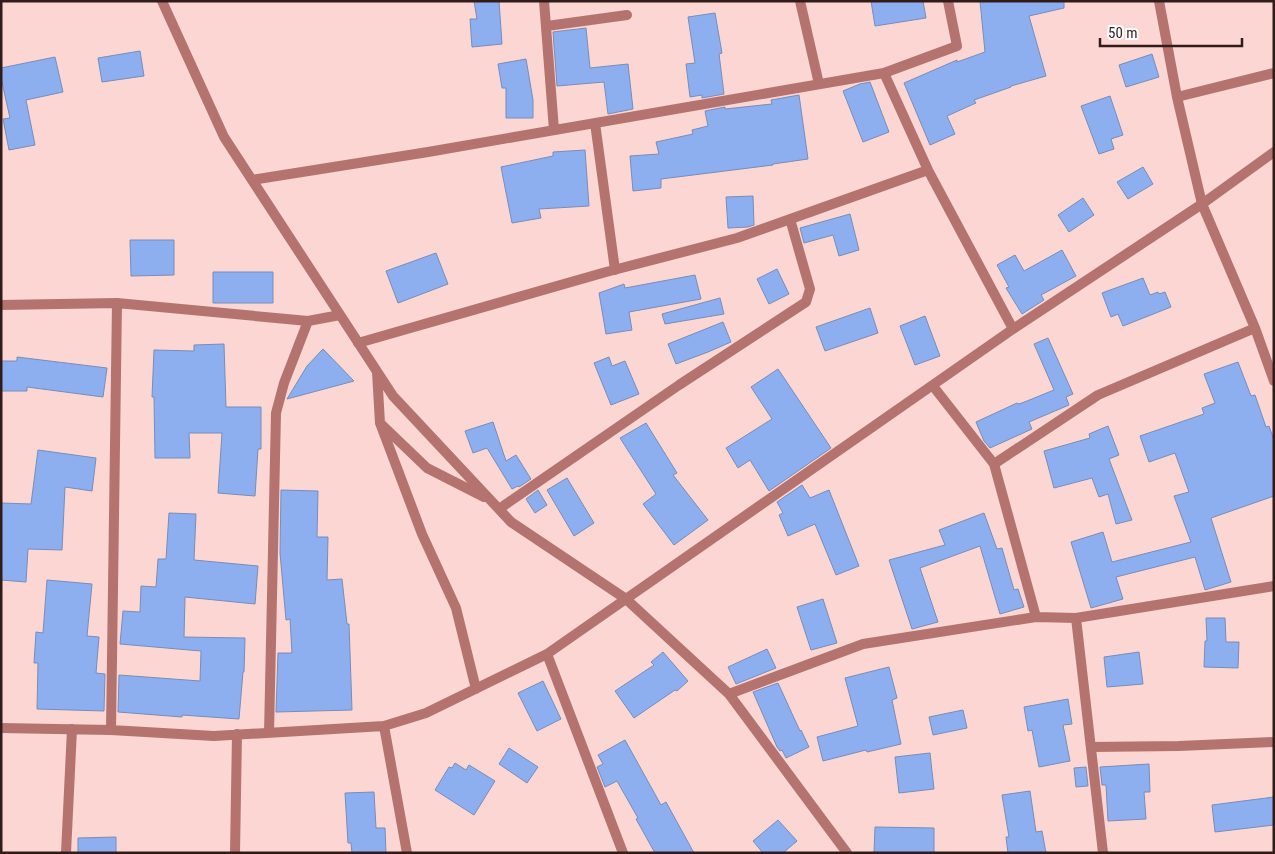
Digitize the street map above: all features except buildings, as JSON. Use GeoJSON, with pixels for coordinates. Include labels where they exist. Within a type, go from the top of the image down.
{"type":"FeatureCollection","features":[{"type":"Feature","properties":{"kind":"street"},"geometry":{"type":"LineString","coordinates":[[162,1],[224,137],[392,396],[511,522],[626,599],[729,694],[847,853]]}},
{"type":"Feature","properties":{"kind":"street"},"geometry":{"type":"LineString","coordinates":[[544,1],[554,130]]}},
{"type":"Feature","properties":{"kind":"street"},"geometry":{"type":"LineString","coordinates":[[800,1],[819,84]]}},
{"type":"Feature","properties":{"kind":"street"},"geometry":{"type":"LineString","coordinates":[[252,180],[884,73],[957,46],[948,1]]}},
{"type":"Feature","properties":{"kind":"street"},"geometry":{"type":"LineString","coordinates":[[1159,1],[1176,98],[1202,204],[1255,328],[1274,381]]}},
{"type":"Feature","properties":{"kind":"street"},"geometry":{"type":"LineString","coordinates":[[546,26],[627,15]]}},
{"type":"Feature","properties":{"kind":"street"},"geometry":{"type":"LineString","coordinates":[[884,73],[928,170],[1013,329]]}},
{"type":"Feature","properties":{"kind":"street"},"geometry":{"type":"LineString","coordinates":[[1176,98],[1274,73]]}},
{"type":"Feature","properties":{"kind":"street"},"geometry":{"type":"LineString","coordinates":[[595,123],[615,270]]}},
{"type":"Feature","properties":{"kind":"street"},"geometry":{"type":"LineString","coordinates":[[1,728],[111,730],[214,736],[384,726],[426,713],[547,654],[1013,329],[1202,204],[1274,152]]}},
{"type":"Feature","properties":{"kind":"street"},"geometry":{"type":"LineString","coordinates":[[358,343],[615,270],[737,238],[928,170]]}},
{"type":"Feature","properties":{"kind":"street"},"geometry":{"type":"LineString","coordinates":[[499,509],[679,385],[806,302],[810,289],[790,219]]}},
{"type":"Feature","properties":{"kind":"street"},"geometry":{"type":"LineString","coordinates":[[1,305],[117,303],[308,321],[340,315]]}},
{"type":"Feature","properties":{"kind":"street"},"geometry":{"type":"LineString","coordinates":[[111,730],[117,303]]}},
{"type":"Feature","properties":{"kind":"street"},"geometry":{"type":"LineString","coordinates":[[269,733],[276,412],[284,383],[308,321]]}},
{"type":"Feature","properties":{"kind":"street"},"geometry":{"type":"LineString","coordinates":[[994,464],[1098,395],[1255,328]]}},
{"type":"Feature","properties":{"kind":"street"},"geometry":{"type":"LineString","coordinates":[[377,371],[380,423],[422,534],[456,608],[476,688]]}},
{"type":"Feature","properties":{"kind":"street"},"geometry":{"type":"LineString","coordinates":[[933,386],[994,464],[1036,617]]}},
{"type":"Feature","properties":{"kind":"street"},"geometry":{"type":"LineString","coordinates":[[380,423],[428,468],[491,501]]}},
{"type":"Feature","properties":{"kind":"street"},"geometry":{"type":"LineString","coordinates":[[729,694],[863,644],[1036,617],[1076,618],[1274,586]]}},
{"type":"Feature","properties":{"kind":"street"},"geometry":{"type":"LineString","coordinates":[[1076,618],[1103,853]]}},
{"type":"Feature","properties":{"kind":"street"},"geometry":{"type":"LineString","coordinates":[[547,654],[623,853]]}},
{"type":"Feature","properties":{"kind":"street"},"geometry":{"type":"LineString","coordinates":[[384,726],[407,853]]}},
{"type":"Feature","properties":{"kind":"street"},"geometry":{"type":"LineString","coordinates":[[66,853],[72,729]]}},
{"type":"Feature","properties":{"kind":"street"},"geometry":{"type":"LineString","coordinates":[[235,853],[237,734]]}},
{"type":"Feature","properties":{"kind":"street"},"geometry":{"type":"LineString","coordinates":[[1091,747],[1274,742]]}}]}
